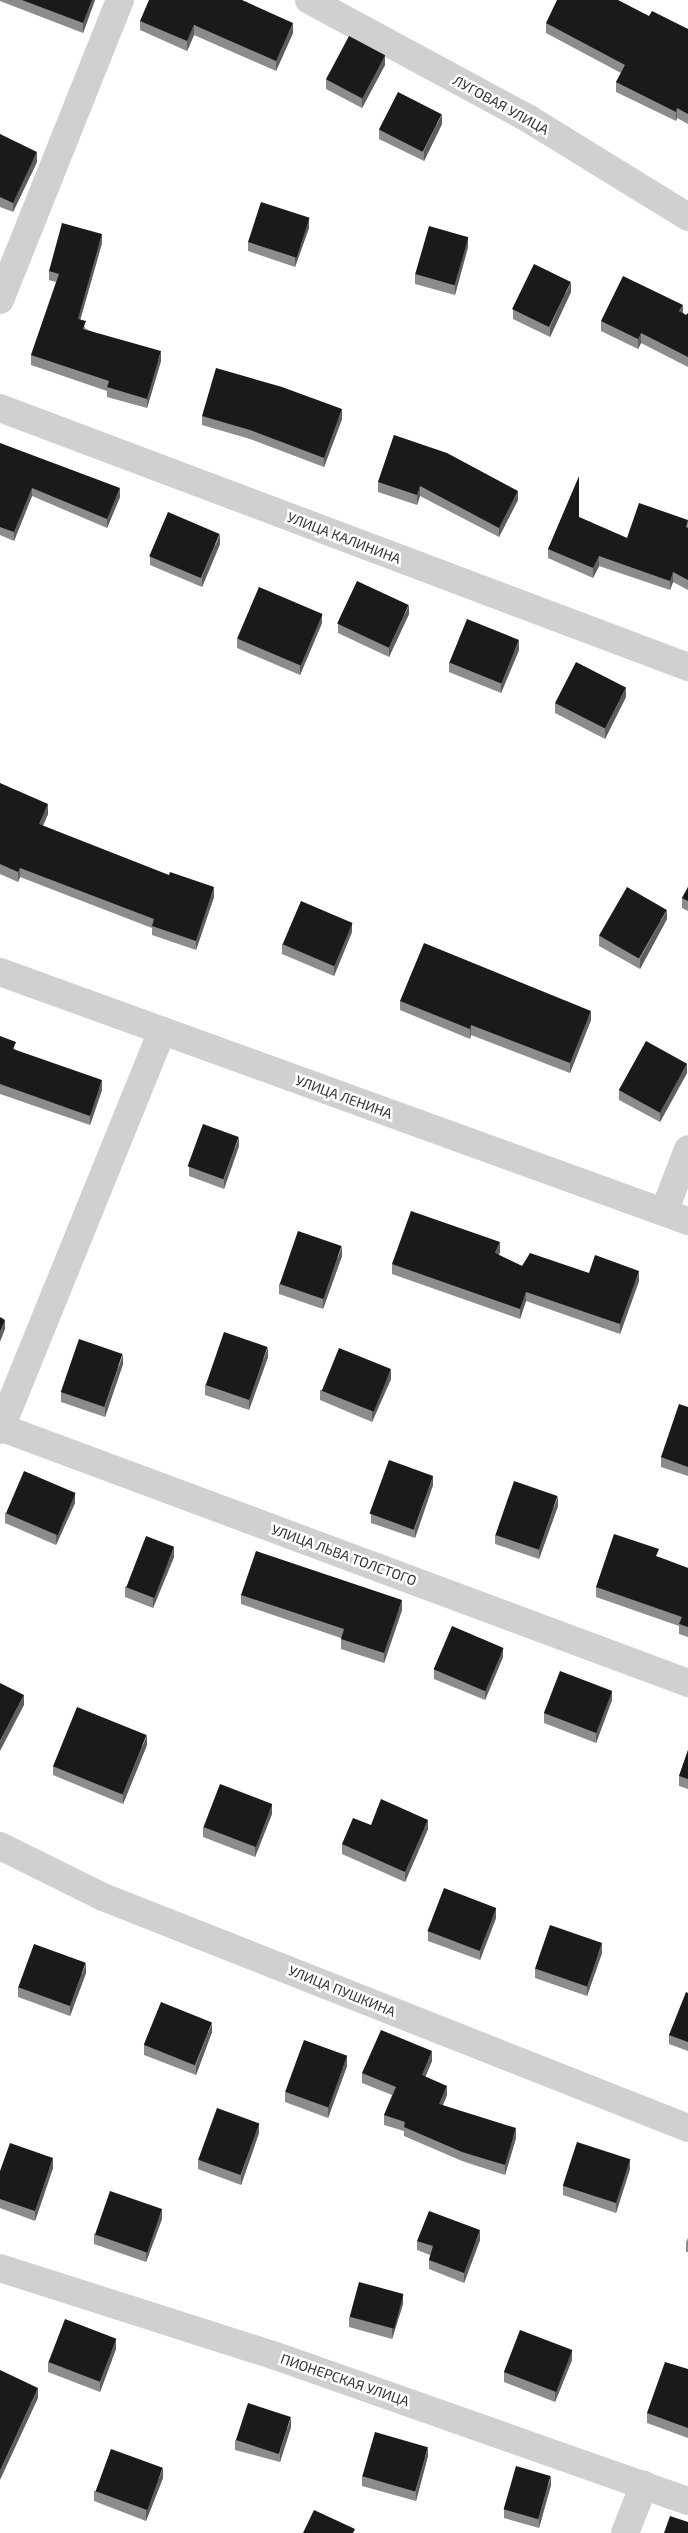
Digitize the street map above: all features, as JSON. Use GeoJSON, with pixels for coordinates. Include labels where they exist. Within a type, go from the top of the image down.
{"type":"FeatureCollection","features":[{"type":"Feature","properties":{"kind":"street"},"geometry":{"type":"LineString","coordinates":[[0,300],[120,0]]}},
{"type":"Feature","properties":{"kind":"street","name":"ЛУГОВАЯ УЛИЦА"},"geometry":{"type":"LineString","coordinates":[[309,0],[529,120],[688,217]]}},
{"type":"Feature","properties":{"kind":"street","name":"УЛИЦА КАЛИНИНА"},"geometry":{"type":"LineString","coordinates":[[0,408],[688,667]]}},
{"type":"Feature","properties":{"kind":"street","name":"УЛИЦА ЛЕНИНА"},"geometry":{"type":"LineString","coordinates":[[0,972],[676,1216]]}},
{"type":"Feature","properties":{"kind":"street"},"geometry":{"type":"LineString","coordinates":[[0,1428],[162,1031]]}},
{"type":"Feature","properties":{"kind":"street"},"geometry":{"type":"LineString","coordinates":[[676,1216],[688,1150]]}},
{"type":"Feature","properties":{"kind":"street","name":"УЛИЦА ЛЬВА ТОЛСТОГО"},"geometry":{"type":"LineString","coordinates":[[0,1428],[688,1683]]}},
{"type":"Feature","properties":{"kind":"street","name":"УЛИЦА ПУШКИНА"},"geometry":{"type":"LineString","coordinates":[[0,1846],[103,1897],[688,2128]]}},
{"type":"Feature","properties":{"kind":"street","name":"ПИОНЕРСКАЯ УЛИЦА"},"geometry":{"type":"LineString","coordinates":[[0,2268],[273,2355],[688,2501]]}},
{"type":"Feature","properties":{"kind":"street"},"geometry":{"type":"LineString","coordinates":[[625,2533],[644,2485]]}},
{"type":"Feature","properties":{"kind":"building"},"geometry":{"type":"Polygon","coordinates":[[[22,0],[92,0],[83,23],[22,0]]]}},
{"type":"Feature","properties":{"kind":"building"},"geometry":{"type":"Polygon","coordinates":[[[149,0],[242,0],[293,23],[276,61],[194,25],[187,41],[140,21],[149,0]]]}},
{"type":"Feature","properties":{"kind":"building"},"geometry":{"type":"Polygon","coordinates":[[[557,0],[618,0],[649,16],[652,11],[688,29],[688,114],[677,108],[676,112],[616,82],[625,65],[546,23],[557,0]]]}},
{"type":"Feature","properties":{"kind":"building"},"geometry":{"type":"Polygon","coordinates":[[[349,36],[385,55],[362,99],[326,79],[349,36]]]}},
{"type":"Feature","properties":{"kind":"building"},"geometry":{"type":"Polygon","coordinates":[[[398,92],[442,114],[423,152],[379,129],[398,92]]]}},
{"type":"Feature","properties":{"kind":"building"},"geometry":{"type":"Polygon","coordinates":[[[0,134],[37,152],[13,203],[0,197],[0,134]]]}},
{"type":"Feature","properties":{"kind":"building"},"geometry":{"type":"Polygon","coordinates":[[[261,202],[310,218],[297,258],[248,242],[261,202]]]}},
{"type":"Feature","properties":{"kind":"building"},"geometry":{"type":"Polygon","coordinates":[[[62,223],[102,234],[78,319],[86,321],[83,329],[161,351],[147,399],[107,387],[109,381],[31,355],[59,274],[49,271],[62,223]]]}},
{"type":"Feature","properties":{"kind":"building"},"geometry":{"type":"Polygon","coordinates":[[[429,226],[468,237],[455,285],[415,274],[429,226]]]}},
{"type":"Feature","properties":{"kind":"building"},"geometry":{"type":"Polygon","coordinates":[[[534,264],[571,282],[549,327],[512,309],[534,264]]]}},
{"type":"Feature","properties":{"kind":"building"},"geometry":{"type":"Polygon","coordinates":[[[623,276],[683,305],[679,311],[686,315],[688,313],[688,357],[641,333],[638,339],[601,321],[623,276]]]}},
{"type":"Feature","properties":{"kind":"building"},"geometry":{"type":"Polygon","coordinates":[[[216,368],[282,387],[342,409],[324,458],[250,430],[202,416],[216,368]]]}},
{"type":"Feature","properties":{"kind":"building"},"geometry":{"type":"Polygon","coordinates":[[[394,435],[447,453],[518,491],[499,528],[420,486],[417,495],[378,482],[394,435]]]}},
{"type":"Feature","properties":{"kind":"building"},"geometry":{"type":"Polygon","coordinates":[[[0,443],[120,488],[107,519],[32,488],[14,532],[0,527],[0,443]]]}},
{"type":"Feature","properties":{"kind":"building"},"geometry":{"type":"Polygon","coordinates":[[[579,476],[579,517],[627,538],[639,503],[688,520],[686,527],[688,528],[688,580],[673,572],[670,581],[599,556],[593,568],[548,549],[579,476]]]}},
{"type":"Feature","properties":{"kind":"building"},"geometry":{"type":"Polygon","coordinates":[[[168,512],[220,534],[201,578],[149,556],[168,512]]]}},
{"type":"Feature","properties":{"kind":"building"},"geometry":{"type":"Polygon","coordinates":[[[357,581],[409,605],[389,648],[337,624],[357,581]]]}},
{"type":"Feature","properties":{"kind":"building"},"geometry":{"type":"Polygon","coordinates":[[[259,587],[323,614],[301,666],[237,639],[259,587]]]}},
{"type":"Feature","properties":{"kind":"building"},"geometry":{"type":"Polygon","coordinates":[[[467,619],[519,640],[501,684],[449,663],[467,619]]]}},
{"type":"Feature","properties":{"kind":"building"},"geometry":{"type":"Polygon","coordinates":[[[576,662],[626,687],[605,728],[555,703],[576,662]]]}},
{"type":"Feature","properties":{"kind":"building"},"geometry":{"type":"Polygon","coordinates":[[[0,783],[48,804],[39,824],[169,875],[170,872],[214,887],[196,941],[152,926],[154,919],[20,868],[18,872],[0,864],[0,783]]]}},
{"type":"Feature","properties":{"kind":"building"},"geometry":{"type":"Polygon","coordinates":[[[627,887],[667,910],[639,958],[599,935],[627,887]]]}},
{"type":"Feature","properties":{"kind":"building"},"geometry":{"type":"Polygon","coordinates":[[[688,887],[688,901],[682,898],[688,887]]]}},
{"type":"Feature","properties":{"kind":"building"},"geometry":{"type":"Polygon","coordinates":[[[301,901],[353,923],[334,966],[283,944],[301,901]]]}},
{"type":"Feature","properties":{"kind":"building"},"geometry":{"type":"Polygon","coordinates":[[[424,943],[591,1011],[570,1063],[471,1025],[470,1029],[400,1001],[424,943]]]}},
{"type":"Feature","properties":{"kind":"building"},"geometry":{"type":"Polygon","coordinates":[[[0,1036],[16,1042],[13,1049],[102,1080],[90,1116],[0,1084],[0,1036]]]}},
{"type":"Feature","properties":{"kind":"building"},"geometry":{"type":"Polygon","coordinates":[[[646,1041],[687,1064],[660,1113],[619,1090],[646,1041]]]}},
{"type":"Feature","properties":{"kind":"building"},"geometry":{"type":"Polygon","coordinates":[[[203,1124],[239,1137],[223,1179],[188,1166],[203,1124]]]}},
{"type":"Feature","properties":{"kind":"building"},"geometry":{"type":"Polygon","coordinates":[[[411,1211],[500,1242],[495,1253],[522,1266],[530,1253],[589,1273],[595,1255],[639,1271],[620,1324],[526,1292],[520,1309],[392,1264],[411,1211]]]}},
{"type":"Feature","properties":{"kind":"building"},"geometry":{"type":"Polygon","coordinates":[[[298,1231],[341,1246],[323,1299],[280,1284],[298,1231]]]}},
{"type":"Feature","properties":{"kind":"building"},"geometry":{"type":"Polygon","coordinates":[[[0,1317],[5,1320],[0,1332],[0,1317]]]}},
{"type":"Feature","properties":{"kind":"building"},"geometry":{"type":"Polygon","coordinates":[[[224,1332],[267,1347],[249,1400],[206,1385],[224,1332]]]}},
{"type":"Feature","properties":{"kind":"building"},"geometry":{"type":"Polygon","coordinates":[[[79,1339],[122,1354],[104,1407],[61,1392],[79,1339]]]}},
{"type":"Feature","properties":{"kind":"building"},"geometry":{"type":"Polygon","coordinates":[[[339,1348],[391,1369],[374,1412],[322,1391],[339,1348]]]}},
{"type":"Feature","properties":{"kind":"building"},"geometry":{"type":"Polygon","coordinates":[[[679,1404],[688,1407],[688,1467],[661,1457],[679,1404]]]}},
{"type":"Feature","properties":{"kind":"building"},"geometry":{"type":"Polygon","coordinates":[[[389,1460],[433,1476],[414,1530],[370,1514],[389,1460]]]}},
{"type":"Feature","properties":{"kind":"building"},"geometry":{"type":"Polygon","coordinates":[[[24,1471],[76,1493],[58,1535],[6,1513],[24,1471]]]}},
{"type":"Feature","properties":{"kind":"building"},"geometry":{"type":"Polygon","coordinates":[[[514,1481],[557,1496],[539,1550],[495,1535],[514,1481]]]}},
{"type":"Feature","properties":{"kind":"building"},"geometry":{"type":"Polygon","coordinates":[[[614,1534],[659,1549],[656,1556],[688,1568],[688,1627],[679,1624],[682,1617],[596,1587],[614,1534]]]}},
{"type":"Feature","properties":{"kind":"building"},"geometry":{"type":"Polygon","coordinates":[[[146,1536],[174,1547],[154,1598],[126,1587],[146,1536]]]}},
{"type":"Feature","properties":{"kind":"building"},"geometry":{"type":"Polygon","coordinates":[[[256,1551],[402,1600],[384,1653],[341,1639],[344,1629],[241,1595],[256,1551]]]}},
{"type":"Feature","properties":{"kind":"building"},"geometry":{"type":"Polygon","coordinates":[[[452,1626],[504,1648],[485,1691],[434,1669],[452,1626]]]}},
{"type":"Feature","properties":{"kind":"building"},"geometry":{"type":"Polygon","coordinates":[[[560,1671],[612,1691],[596,1733],[544,1713],[560,1671]]]}},
{"type":"Feature","properties":{"kind":"building"},"geometry":{"type":"Polygon","coordinates":[[[0,1683],[24,1695],[0,1741],[0,1683]]]}},
{"type":"Feature","properties":{"kind":"building"},"geometry":{"type":"Polygon","coordinates":[[[77,1707],[147,1735],[123,1794],[53,1766],[77,1707]]]}},
{"type":"Feature","properties":{"kind":"building"},"geometry":{"type":"Polygon","coordinates":[[[688,1750],[688,1779],[679,1776],[688,1750]]]}},
{"type":"Feature","properties":{"kind":"building"},"geometry":{"type":"Polygon","coordinates":[[[220,1784],[272,1804],[256,1847],[204,1827],[220,1784]]]}},
{"type":"Feature","properties":{"kind":"building"},"geometry":{"type":"Polygon","coordinates":[[[381,1799],[428,1820],[405,1872],[342,1844],[353,1818],[371,1825],[381,1799]]]}},
{"type":"Feature","properties":{"kind":"building"},"geometry":{"type":"Polygon","coordinates":[[[444,1888],[496,1908],[480,1951],[428,1931],[444,1888]]]}},
{"type":"Feature","properties":{"kind":"building"},"geometry":{"type":"Polygon","coordinates":[[[550,1925],[602,1943],[587,1986],[535,1968],[550,1925]]]}},
{"type":"Feature","properties":{"kind":"building"},"geometry":{"type":"Polygon","coordinates":[[[34,1944],[86,1963],[70,2006],[18,1987],[34,1944]]]}},
{"type":"Feature","properties":{"kind":"building"},"geometry":{"type":"Polygon","coordinates":[[[686,1992],[688,1993],[688,2042],[669,2035],[686,1992]]]}},
{"type":"Feature","properties":{"kind":"building"},"geometry":{"type":"Polygon","coordinates":[[[161,2002],[212,2023],[195,2065],[144,2045],[161,2002]]]}},
{"type":"Feature","properties":{"kind":"building"},"geometry":{"type":"Polygon","coordinates":[[[381,2030],[432,2051],[422,2075],[447,2086],[439,2104],[516,2128],[505,2165],[462,2152],[404,2127],[405,2122],[384,2115],[396,2087],[362,2073],[381,2030]]]}},
{"type":"Feature","properties":{"kind":"building"},"geometry":{"type":"Polygon","coordinates":[[[304,2040],[347,2056],[328,2107],[285,2092],[304,2040]]]}},
{"type":"Feature","properties":{"kind":"building"},"geometry":{"type":"Polygon","coordinates":[[[217,2108],[259,2123],[240,2175],[198,2160],[217,2108]]]}},
{"type":"Feature","properties":{"kind":"building"},"geometry":{"type":"Polygon","coordinates":[[[577,2142],[630,2159],[616,2203],[563,2186],[577,2142]]]}},
{"type":"Feature","properties":{"kind":"building"},"geometry":{"type":"Polygon","coordinates":[[[10,2143],[53,2158],[35,2211],[0,2199],[0,2171],[10,2143]]]}},
{"type":"Feature","properties":{"kind":"building"},"geometry":{"type":"Polygon","coordinates":[[[110,2191],[162,2209],[147,2252],[95,2234],[110,2191]]]}},
{"type":"Feature","properties":{"kind":"building"},"geometry":{"type":"Polygon","coordinates":[[[429,2211],[480,2230],[464,2273],[429,2260],[433,2246],[417,2241],[429,2211]]]}},
{"type":"Feature","properties":{"kind":"building"},"geometry":{"type":"Polygon","coordinates":[[[359,2282],[403,2294],[394,2329],[350,2317],[359,2282]]]}},
{"type":"Feature","properties":{"kind":"building"},"geometry":{"type":"Polygon","coordinates":[[[65,2319],[116,2339],[100,2382],[49,2362],[65,2319]]]}},
{"type":"Feature","properties":{"kind":"building"},"geometry":{"type":"Polygon","coordinates":[[[520,2330],[572,2350],[556,2392],[504,2372],[520,2330]]]}},
{"type":"Feature","properties":{"kind":"building"},"geometry":{"type":"Polygon","coordinates":[[[665,2362],[688,2369],[688,2428],[647,2413],[665,2362]]]}},
{"type":"Feature","properties":{"kind":"building"},"geometry":{"type":"Polygon","coordinates":[[[0,2370],[38,2388],[0,2471],[0,2370]]]}},
{"type":"Feature","properties":{"kind":"building"},"geometry":{"type":"Polygon","coordinates":[[[248,2403],[291,2417],[279,2454],[236,2440],[248,2403]]]}},
{"type":"Feature","properties":{"kind":"building"},"geometry":{"type":"Polygon","coordinates":[[[375,2432],[428,2447],[415,2491],[362,2476],[375,2432]]]}},
{"type":"Feature","properties":{"kind":"building"},"geometry":{"type":"Polygon","coordinates":[[[111,2449],[163,2468],[147,2510],[96,2491],[111,2449]]]}},
{"type":"Feature","properties":{"kind":"building"},"geometry":{"type":"Polygon","coordinates":[[[516,2466],[551,2476],[538,2519],[504,2509],[516,2466]]]}},
{"type":"Feature","properties":{"kind":"building"},"geometry":{"type":"Polygon","coordinates":[[[314,2510],[355,2529],[353,2533],[303,2533],[314,2510]]]}},
{"type":"Feature","properties":{"kind":"building"},"geometry":{"type":"Polygon","coordinates":[[[670,2516],[688,2522],[688,2533],[664,2533],[670,2516]]]}}]}
